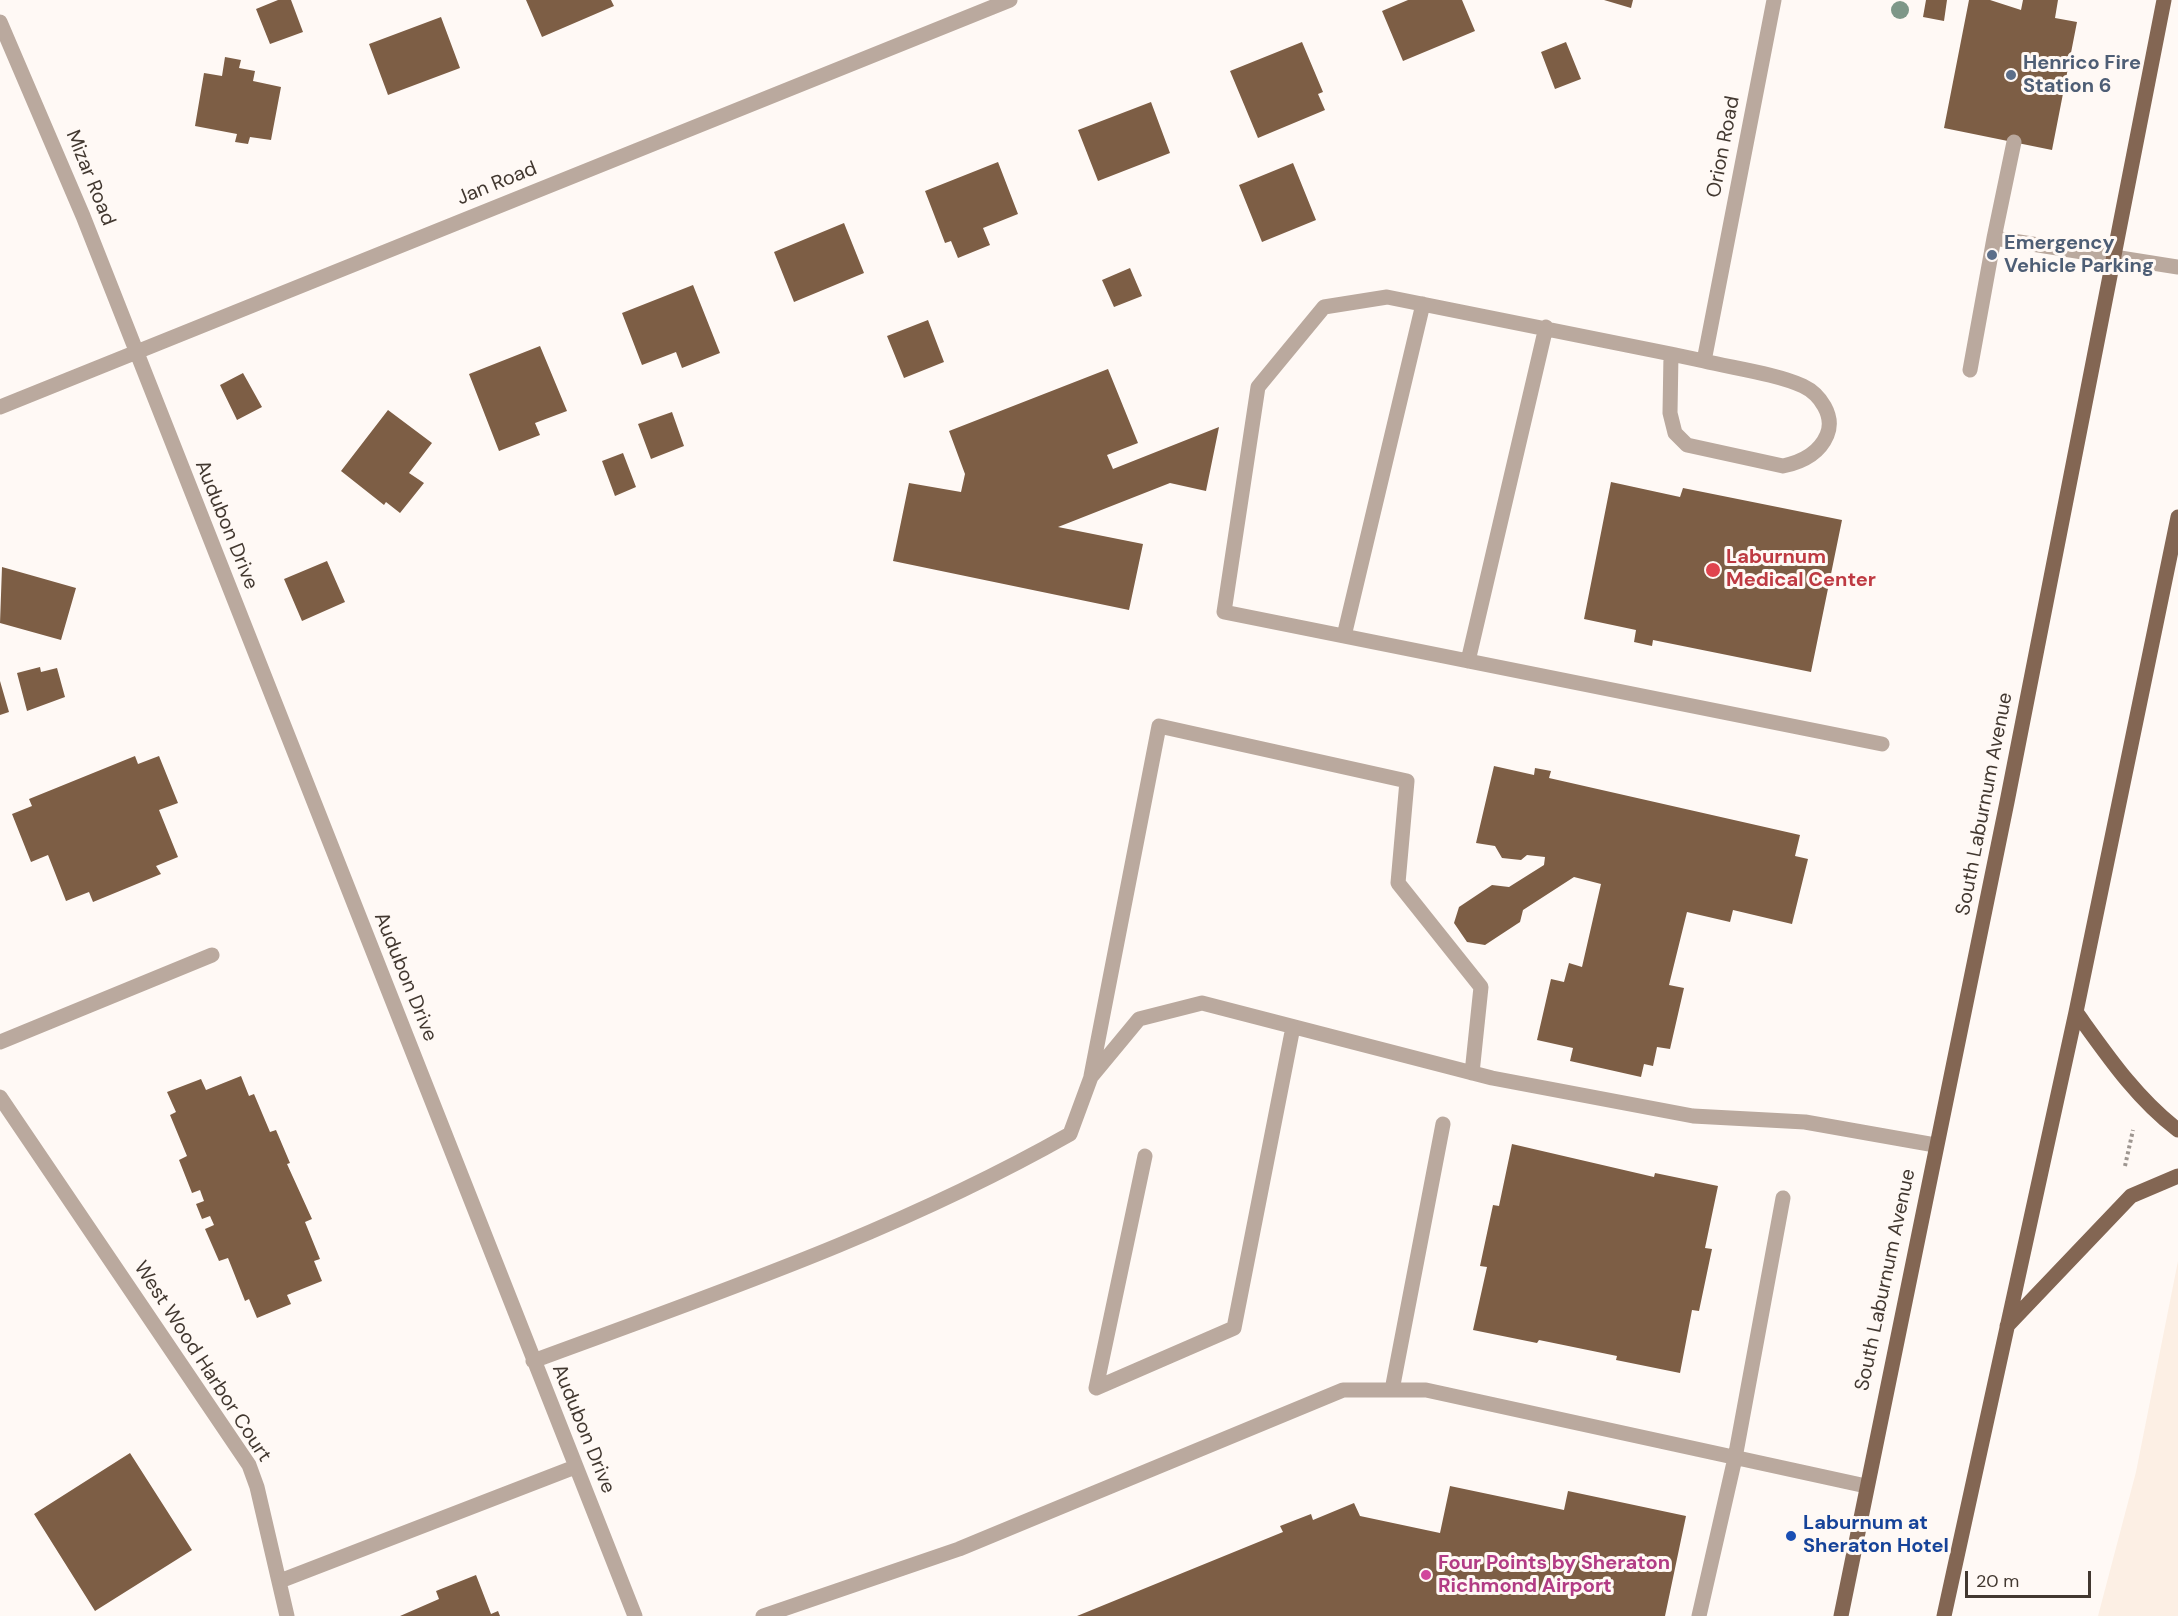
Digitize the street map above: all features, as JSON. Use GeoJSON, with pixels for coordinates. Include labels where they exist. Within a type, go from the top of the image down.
{"type":"FeatureCollection","features":[{"type":"Feature","properties":{"kind":"main road","name":"South Laburnum Avenue"},"geometry":{"type":"LineString","coordinates":[[1841,1616],[1935,1145],[2002,825],[2164,0]]}},
{"type":"Feature","properties":{"kind":"main road"},"geometry":{"type":"LineString","coordinates":[[1944,1616],[2076,1012],[2178,517]]}},
{"type":"Feature","properties":{"kind":"main road"},"geometry":{"type":"LineString","coordinates":[[2076,1012],[2124,1078],[2158,1114],[2178,1130]]}},
{"type":"Feature","properties":{"kind":"main road"},"geometry":{"type":"LineString","coordinates":[[2007,1326],[2131,1196],[2178,1176]]}},
{"type":"Feature","properties":{"kind":"street","name":"Jan Road"},"geometry":{"type":"LineString","coordinates":[[0,407],[1010,0]]}},
{"type":"Feature","properties":{"kind":"street","name":"Orion Road"},"geometry":{"type":"LineString","coordinates":[[1704,361],[1774,0]]}},
{"type":"Feature","properties":{"kind":"street","name":"Mizar Road"},"geometry":{"type":"LineString","coordinates":[[0,22],[83,216],[136,353]]}},
{"type":"Feature","properties":{"kind":"street"},"geometry":{"type":"LineString","coordinates":[[1970,370],[2014,142]]}},
{"type":"Feature","properties":{"kind":"street"},"geometry":{"type":"LineString","coordinates":[[1994,238],[2178,267]]}},
{"type":"Feature","properties":{"kind":"street"},"geometry":{"type":"LineString","coordinates":[[1671,354],[1670,413],[1675,432],[1687,445],[1783,466],[1799,463],[1814,453],[1827,435],[1829,420],[1825,405],[1805,387],[1704,361],[1546,327],[1387,297],[1324,308],[1258,387],[1224,612],[1882,744]]}},
{"type":"Feature","properties":{"kind":"street"},"geometry":{"type":"LineString","coordinates":[[1344,636],[1423,304]]}},
{"type":"Feature","properties":{"kind":"street"},"geometry":{"type":"LineString","coordinates":[[1468,661],[1546,327]]}},
{"type":"Feature","properties":{"kind":"street","name":"Audubon Drive"},"geometry":{"type":"LineString","coordinates":[[136,353],[635,1616]]}},
{"type":"Feature","properties":{"kind":"street"},"geometry":{"type":"LineString","coordinates":[[533,1361],[805,1261],[1000,1174],[1071,1134],[1091,1077],[1159,726],[1407,781],[1398,883],[1481,987],[1472,1072]]}},
{"type":"Feature","properties":{"kind":"street"},"geometry":{"type":"LineString","coordinates":[[0,1042],[212,955]]}},
{"type":"Feature","properties":{"kind":"street"},"geometry":{"type":"LineString","coordinates":[[1091,1077],[1139,1019],[1202,1003],[1472,1072],[1692,1116],[1805,1122],[1935,1145]]}},
{"type":"Feature","properties":{"kind":"street"},"geometry":{"type":"LineString","coordinates":[[1145,1156],[1096,1388],[1234,1328],[1293,1027]]}},
{"type":"Feature","properties":{"kind":"street","name":"West Wood Harbor Court"},"geometry":{"type":"LineString","coordinates":[[0,1097],[249,1466],[280,1581],[287,1616]]}},
{"type":"Feature","properties":{"kind":"street"},"geometry":{"type":"LineString","coordinates":[[1392,1390],[1443,1124]]}},
{"type":"Feature","properties":{"kind":"street"},"geometry":{"type":"LineString","coordinates":[[1698,1616],[1735,1458],[1783,1198]]}},
{"type":"Feature","properties":{"kind":"street"},"geometry":{"type":"LineString","coordinates":[[770,1615],[959,1549],[1343,1390],[1426,1390],[1866,1486]]}},
{"type":"Feature","properties":{"kind":"street"},"geometry":{"type":"LineString","coordinates":[[280,1581],[575,1467]]}},
{"type":"Feature","properties":{"kind":"path"},"geometry":{"type":"LineString","coordinates":[[2125,1168],[2133,1127]]}},
{"type":"Feature","properties":{"kind":"shaded area"},"geometry":{"type":"Polygon","coordinates":[[[2178,1261],[2178,1616],[2098,1616],[2136,1472],[2178,1261]]]}},
{"type":"Feature","properties":{"kind":"building"},"geometry":{"type":"Polygon","coordinates":[[[278,0],[291,0],[303,32],[270,44],[256,9],[278,0]]]}},
{"type":"Feature","properties":{"kind":"building"},"geometry":{"type":"Polygon","coordinates":[[[526,0],[611,0],[614,6],[542,37],[526,0]]]}},
{"type":"Feature","properties":{"kind":"building"},"geometry":{"type":"Polygon","coordinates":[[[1408,0],[1462,0],[1475,31],[1403,61],[1382,11],[1408,0]]]}},
{"type":"Feature","properties":{"kind":"building"},"geometry":{"type":"Polygon","coordinates":[[[1604,0],[1633,0],[1631,8],[1604,0]]]}},
{"type":"Feature","properties":{"kind":"building"},"geometry":{"type":"Polygon","coordinates":[[[1926,0],[1947,0],[1944,21],[1923,17],[1926,0]]]}},
{"type":"Feature","properties":{"kind":"building","name":"Henrico Fire Station 6"},"geometry":{"type":"Polygon","coordinates":[[[1969,0],[1990,0],[2021,10],[2023,0],[2058,0],[2055,18],[2077,22],[2052,150],[1944,128],[1969,0]]]}},
{"type":"Feature","properties":{"kind":"building"},"geometry":{"type":"Polygon","coordinates":[[[441,17],[460,68],[388,95],[369,44],[441,17]]]}},
{"type":"Feature","properties":{"kind":"building"},"geometry":{"type":"Polygon","coordinates":[[[1302,42],[1323,92],[1318,94],[1325,110],[1258,138],[1230,71],[1302,42]]]}},
{"type":"Feature","properties":{"kind":"building"},"geometry":{"type":"Polygon","coordinates":[[[1566,42],[1581,79],[1555,89],[1541,52],[1566,42]]]}},
{"type":"Feature","properties":{"kind":"building"},"geometry":{"type":"Polygon","coordinates":[[[225,57],[241,60],[239,68],[255,71],[253,81],[281,87],[271,140],[250,137],[248,144],[235,142],[237,134],[195,126],[204,73],[222,76],[225,57]]]}},
{"type":"Feature","properties":{"kind":"building"},"geometry":{"type":"Polygon","coordinates":[[[1151,102],[1170,153],[1098,181],[1078,130],[1151,102]]]}},
{"type":"Feature","properties":{"kind":"building"},"geometry":{"type":"Polygon","coordinates":[[[998,162],[1018,214],[983,228],[990,245],[958,258],[951,241],[945,243],[925,191],[998,162]]]}},
{"type":"Feature","properties":{"kind":"building"},"geometry":{"type":"Polygon","coordinates":[[[1293,163],[1316,220],[1262,242],[1239,185],[1293,163]]]}},
{"type":"Feature","properties":{"kind":"building"},"geometry":{"type":"Polygon","coordinates":[[[844,223],[864,273],[794,302],[774,252],[844,223]]]}},
{"type":"Feature","properties":{"kind":"building"},"geometry":{"type":"Polygon","coordinates":[[[1130,268],[1142,296],[1114,307],[1102,280],[1130,268]]]}},
{"type":"Feature","properties":{"kind":"building"},"geometry":{"type":"Polygon","coordinates":[[[693,285],[720,353],[682,368],[676,352],[642,365],[622,313],[693,285]]]}},
{"type":"Feature","properties":{"kind":"building"},"geometry":{"type":"Polygon","coordinates":[[[928,320],[944,362],[904,378],[887,336],[928,320]]]}},
{"type":"Feature","properties":{"kind":"building"},"geometry":{"type":"Polygon","coordinates":[[[540,346],[567,411],[535,423],[540,435],[499,451],[469,374],[540,346]]]}},
{"type":"Feature","properties":{"kind":"building"},"geometry":{"type":"Polygon","coordinates":[[[1108,369],[1138,443],[1107,455],[1113,469],[1219,427],[1206,491],[1170,483],[1058,527],[1143,544],[1129,610],[893,561],[909,483],[961,492],[965,474],[949,431],[1108,369]]]}},
{"type":"Feature","properties":{"kind":"building"},"geometry":{"type":"Polygon","coordinates":[[[243,373],[262,407],[237,420],[220,385],[243,373]]]}},
{"type":"Feature","properties":{"kind":"building"},"geometry":{"type":"Polygon","coordinates":[[[388,410],[432,443],[409,473],[424,483],[400,513],[386,502],[384,505],[341,471],[388,410]]]}},
{"type":"Feature","properties":{"kind":"building"},"geometry":{"type":"Polygon","coordinates":[[[672,412],[684,446],[651,459],[638,424],[672,412]]]}},
{"type":"Feature","properties":{"kind":"building"},"geometry":{"type":"Polygon","coordinates":[[[623,453],[636,487],[615,496],[602,461],[623,453]]]}},
{"type":"Feature","properties":{"kind":"building","name":"Laburnum Medical Center"},"geometry":{"type":"Polygon","coordinates":[[[1611,482],[1680,497],[1683,488],[1842,520],[1811,672],[1653,640],[1652,646],[1634,642],[1636,630],[1584,619],[1611,482]]]}},
{"type":"Feature","properties":{"kind":"building"},"geometry":{"type":"Polygon","coordinates":[[[327,561],[345,602],[302,621],[284,579],[327,561]]]}},
{"type":"Feature","properties":{"kind":"building"},"geometry":{"type":"Polygon","coordinates":[[[2,567],[76,588],[61,640],[0,623],[2,567]]]}},
{"type":"Feature","properties":{"kind":"building"},"geometry":{"type":"Polygon","coordinates":[[[40,667],[41,672],[57,668],[65,697],[27,711],[17,673],[40,667]]]}},
{"type":"Feature","properties":{"kind":"building"},"geometry":{"type":"Polygon","coordinates":[[[0,681],[9,712],[0,715],[0,681]]]}},
{"type":"Feature","properties":{"kind":"building"},"geometry":{"type":"Polygon","coordinates":[[[135,756],[138,764],[159,756],[178,803],[159,810],[178,857],[156,866],[161,874],[93,902],[89,892],[66,901],[48,855],[31,862],[12,814],[32,806],[29,799],[135,756]]]}},
{"type":"Feature","properties":{"kind":"building"},"geometry":{"type":"Polygon","coordinates":[[[1494,766],[1534,775],[1535,768],[1551,771],[1549,778],[1800,835],[1795,856],[1808,859],[1792,924],[1733,910],[1730,922],[1687,912],[1669,985],[1684,988],[1670,1049],[1657,1047],[1653,1066],[1644,1064],[1641,1077],[1570,1061],[1573,1048],[1537,1040],[1551,979],[1564,982],[1569,963],[1582,967],[1601,884],[1574,877],[1523,910],[1520,922],[1485,945],[1467,942],[1454,923],[1459,907],[1492,885],[1509,887],[1544,865],[1545,857],[1527,855],[1521,860],[1502,858],[1495,846],[1476,843],[1494,766]]]}},
{"type":"Feature","properties":{"kind":"building"},"geometry":{"type":"Polygon","coordinates":[[[241,1076],[249,1096],[254,1094],[270,1132],[276,1130],[290,1163],[287,1164],[312,1219],[305,1222],[320,1259],[314,1261],[322,1281],[287,1295],[291,1304],[257,1318],[249,1299],[245,1301],[228,1258],[219,1261],[205,1229],[214,1225],[210,1216],[202,1219],[196,1204],[204,1201],[200,1190],[192,1193],[179,1160],[187,1156],[170,1115],[176,1112],[167,1092],[201,1079],[206,1090],[241,1076]]]}},
{"type":"Feature","properties":{"kind":"building"},"geometry":{"type":"Polygon","coordinates":[[[1512,1144],[1654,1177],[1655,1173],[1718,1186],[1705,1248],[1712,1249],[1699,1311],[1692,1310],[1680,1373],[1616,1360],[1617,1356],[1539,1340],[1537,1343],[1473,1330],[1487,1267],[1480,1266],[1493,1205],[1499,1206],[1512,1144]]]}},
{"type":"Feature","properties":{"kind":"building"},"geometry":{"type":"Polygon","coordinates":[[[130,1453],[192,1550],[95,1611],[34,1514],[130,1453]]]}},
{"type":"Feature","properties":{"kind":"building","name":"Four Points by Sheraton Richmond Airport"},"geometry":{"type":"Polygon","coordinates":[[[1450,1486],[1564,1510],[1568,1491],[1686,1516],[1665,1616],[1077,1616],[1283,1532],[1280,1526],[1311,1514],[1313,1520],[1354,1503],[1360,1516],[1440,1533],[1450,1486]]]}},
{"type":"Feature","properties":{"kind":"building"},"geometry":{"type":"Polygon","coordinates":[[[476,1575],[491,1614],[498,1611],[500,1616],[400,1616],[439,1599],[436,1591],[476,1575]]]}},
{"type":"Feature","properties":{"kind":"place","name":"Henrico Fire Station 6"},"geometry":{"type":"Point","coordinates":[2011,75]}},
{"type":"Feature","properties":{"kind":"place","name":"Emergency Vehicle Parking"},"geometry":{"type":"Point","coordinates":[1992,255]}},
{"type":"Feature","properties":{"kind":"place","name":"Laburnum Medical Center"},"geometry":{"type":"Point","coordinates":[1713,570]}},
{"type":"Feature","properties":{"kind":"place","name":"Laburnum at Sheraton Hotel"},"geometry":{"type":"Point","coordinates":[1791,1536]}},
{"type":"Feature","properties":{"kind":"place","name":"Four Points by Sheraton Richmond Airport"},"geometry":{"type":"Point","coordinates":[1426,1575]}}]}
